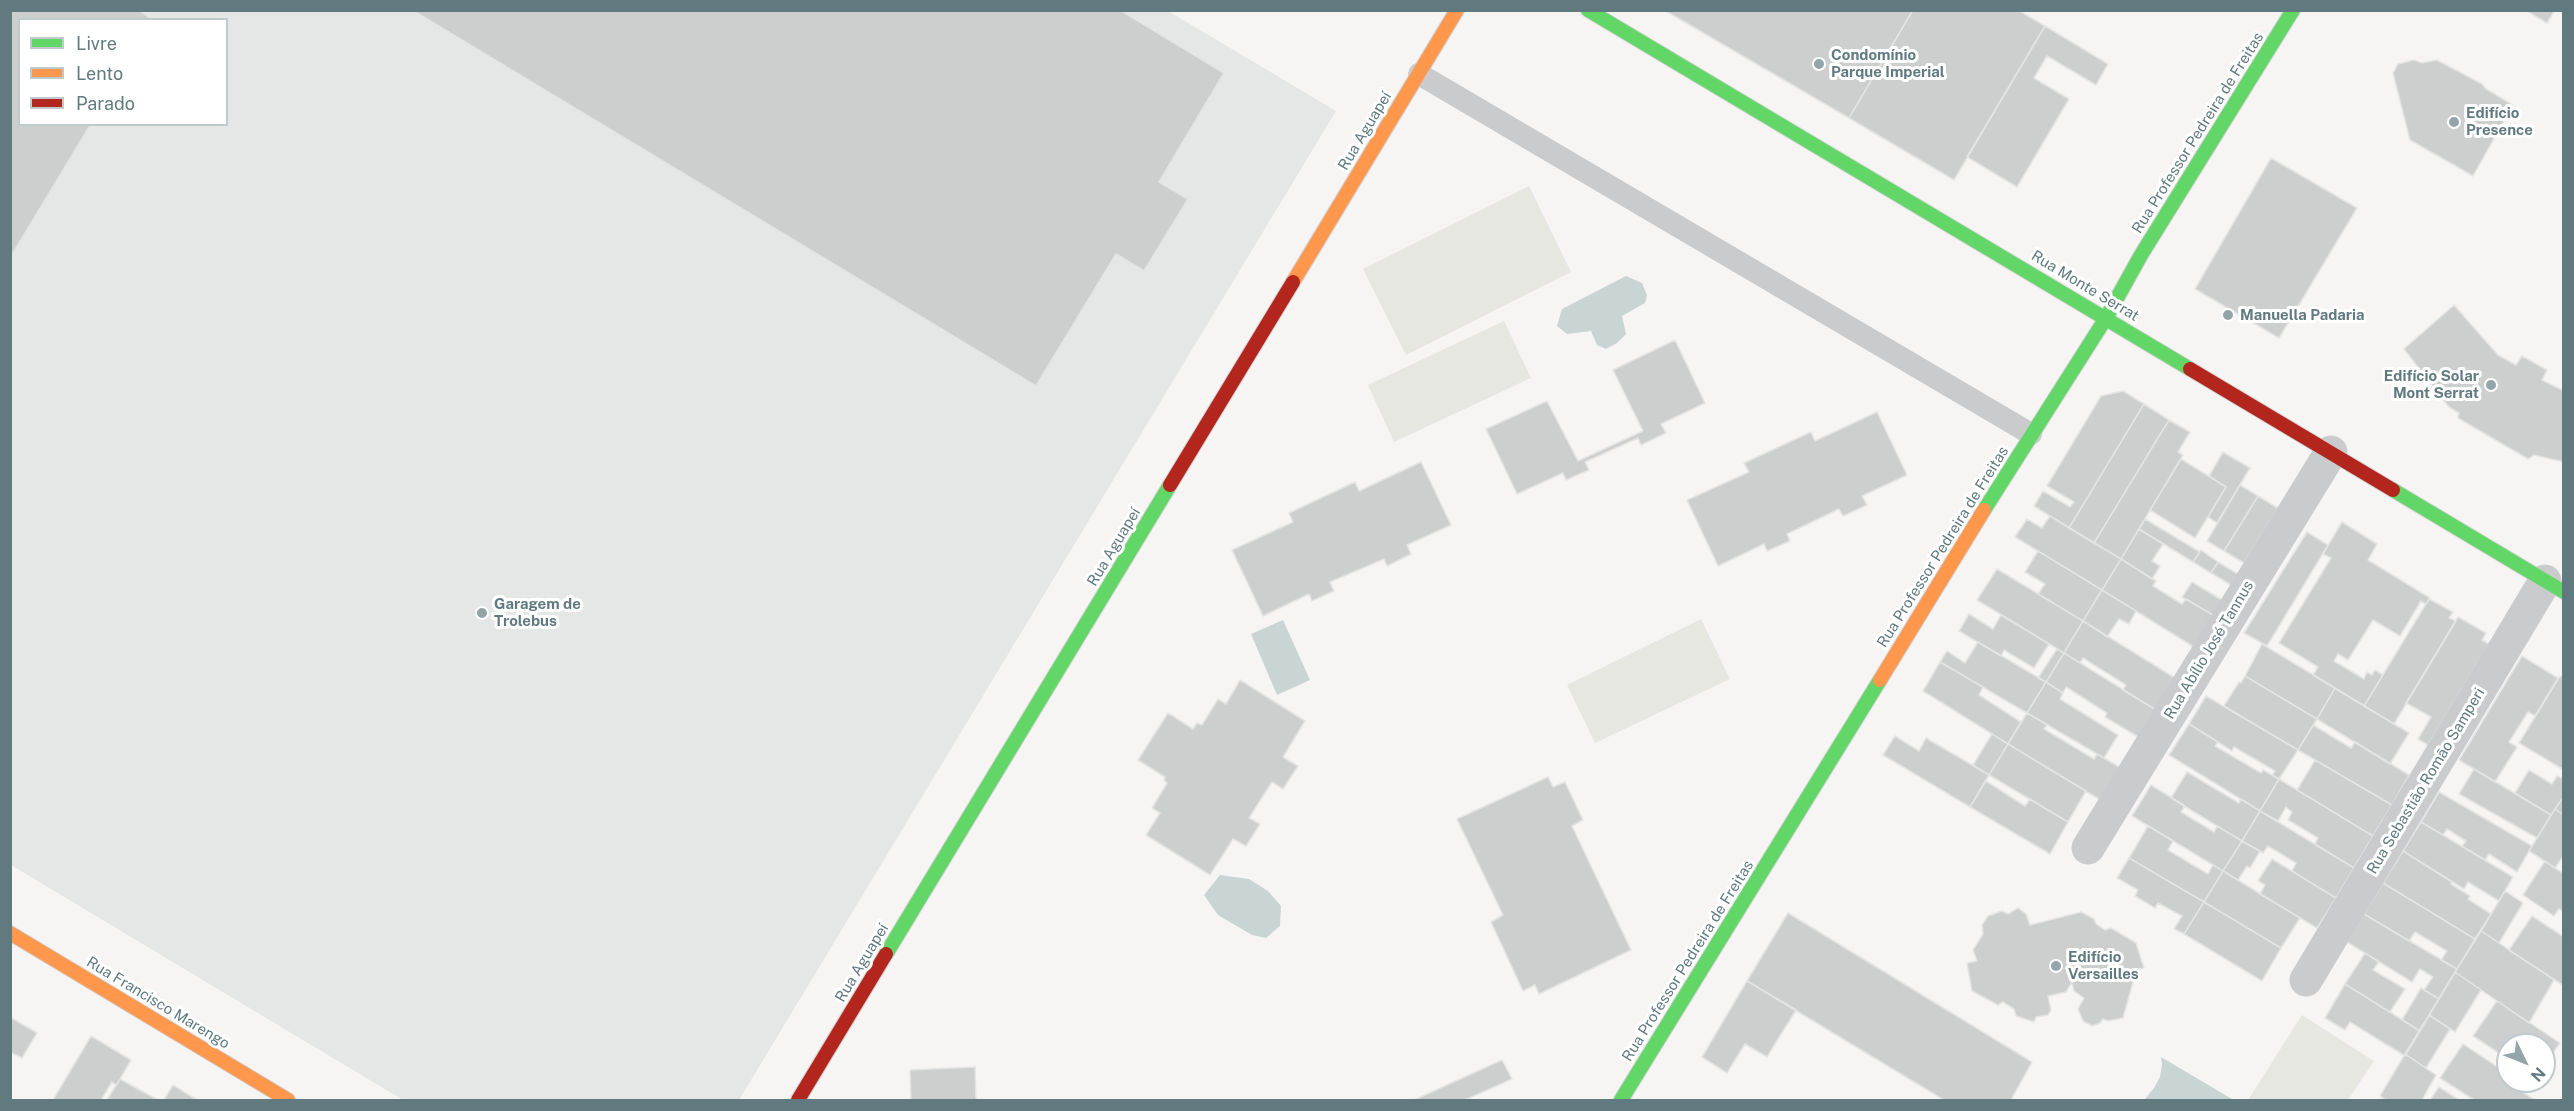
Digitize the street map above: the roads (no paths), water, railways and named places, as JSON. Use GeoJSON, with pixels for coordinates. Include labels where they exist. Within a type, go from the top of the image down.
{"type":"FeatureCollection","features":[{"type":"Feature","properties":{"kind":"street","name":"Rua Aguapeí"},"geometry":{"type":"LineString","coordinates":[[798,1101],[1458,10]]}},
{"type":"Feature","properties":{"kind":"street","name":"Rua Monte Serrat"},"geometry":{"type":"LineString","coordinates":[[1588,10],[2554,586]]}},
{"type":"Feature","properties":{"kind":"street","name":"Rua Professor Pedreira de Freitas"},"geometry":{"type":"LineString","coordinates":[[1621,1101],[2031,434],[2106,318],[2142,255],[2293,10]]}},
{"type":"Feature","properties":{"kind":"street","name":"Rua Abílio José Tannus"},"geometry":{"type":"LineString","coordinates":[[2088,848],[2331,452]]}},
{"type":"Feature","properties":{"kind":"street","name":"Rua Sebastião Romão Samperi"},"geometry":{"type":"LineString","coordinates":[[2306,980],[2554,586]]}},
{"type":"Feature","properties":{"kind":"street","name":"Rua Francisco Marengo"},"geometry":{"type":"LineString","coordinates":[[10,933],[288,1101]]}},
{"type":"Feature","properties":{"kind":"lane"},"geometry":{"type":"LineString","coordinates":[[1419,74],[2031,434]]}},
{"type":"Feature","properties":{"kind":"place","name":"Condomínio Parque Imperial"},"geometry":{"type":"Point","coordinates":[1819,64]}},
{"type":"Feature","properties":{"kind":"place","name":"Edifício Presence"},"geometry":{"type":"Point","coordinates":[2454,122]}},
{"type":"Feature","properties":{"kind":"place","name":"Manuella Padaria"},"geometry":{"type":"Point","coordinates":[2228,315]}},
{"type":"Feature","properties":{"kind":"place","name":"Edifício Solar Mont Serrat"},"geometry":{"type":"Point","coordinates":[2491,385]}},
{"type":"Feature","properties":{"kind":"place","name":"Garagem de Trolebus"},"geometry":{"type":"Point","coordinates":[482,613]}},
{"type":"Feature","properties":{"kind":"place","name":"Edifício Versailles"},"geometry":{"type":"Point","coordinates":[2056,966]}}]}
